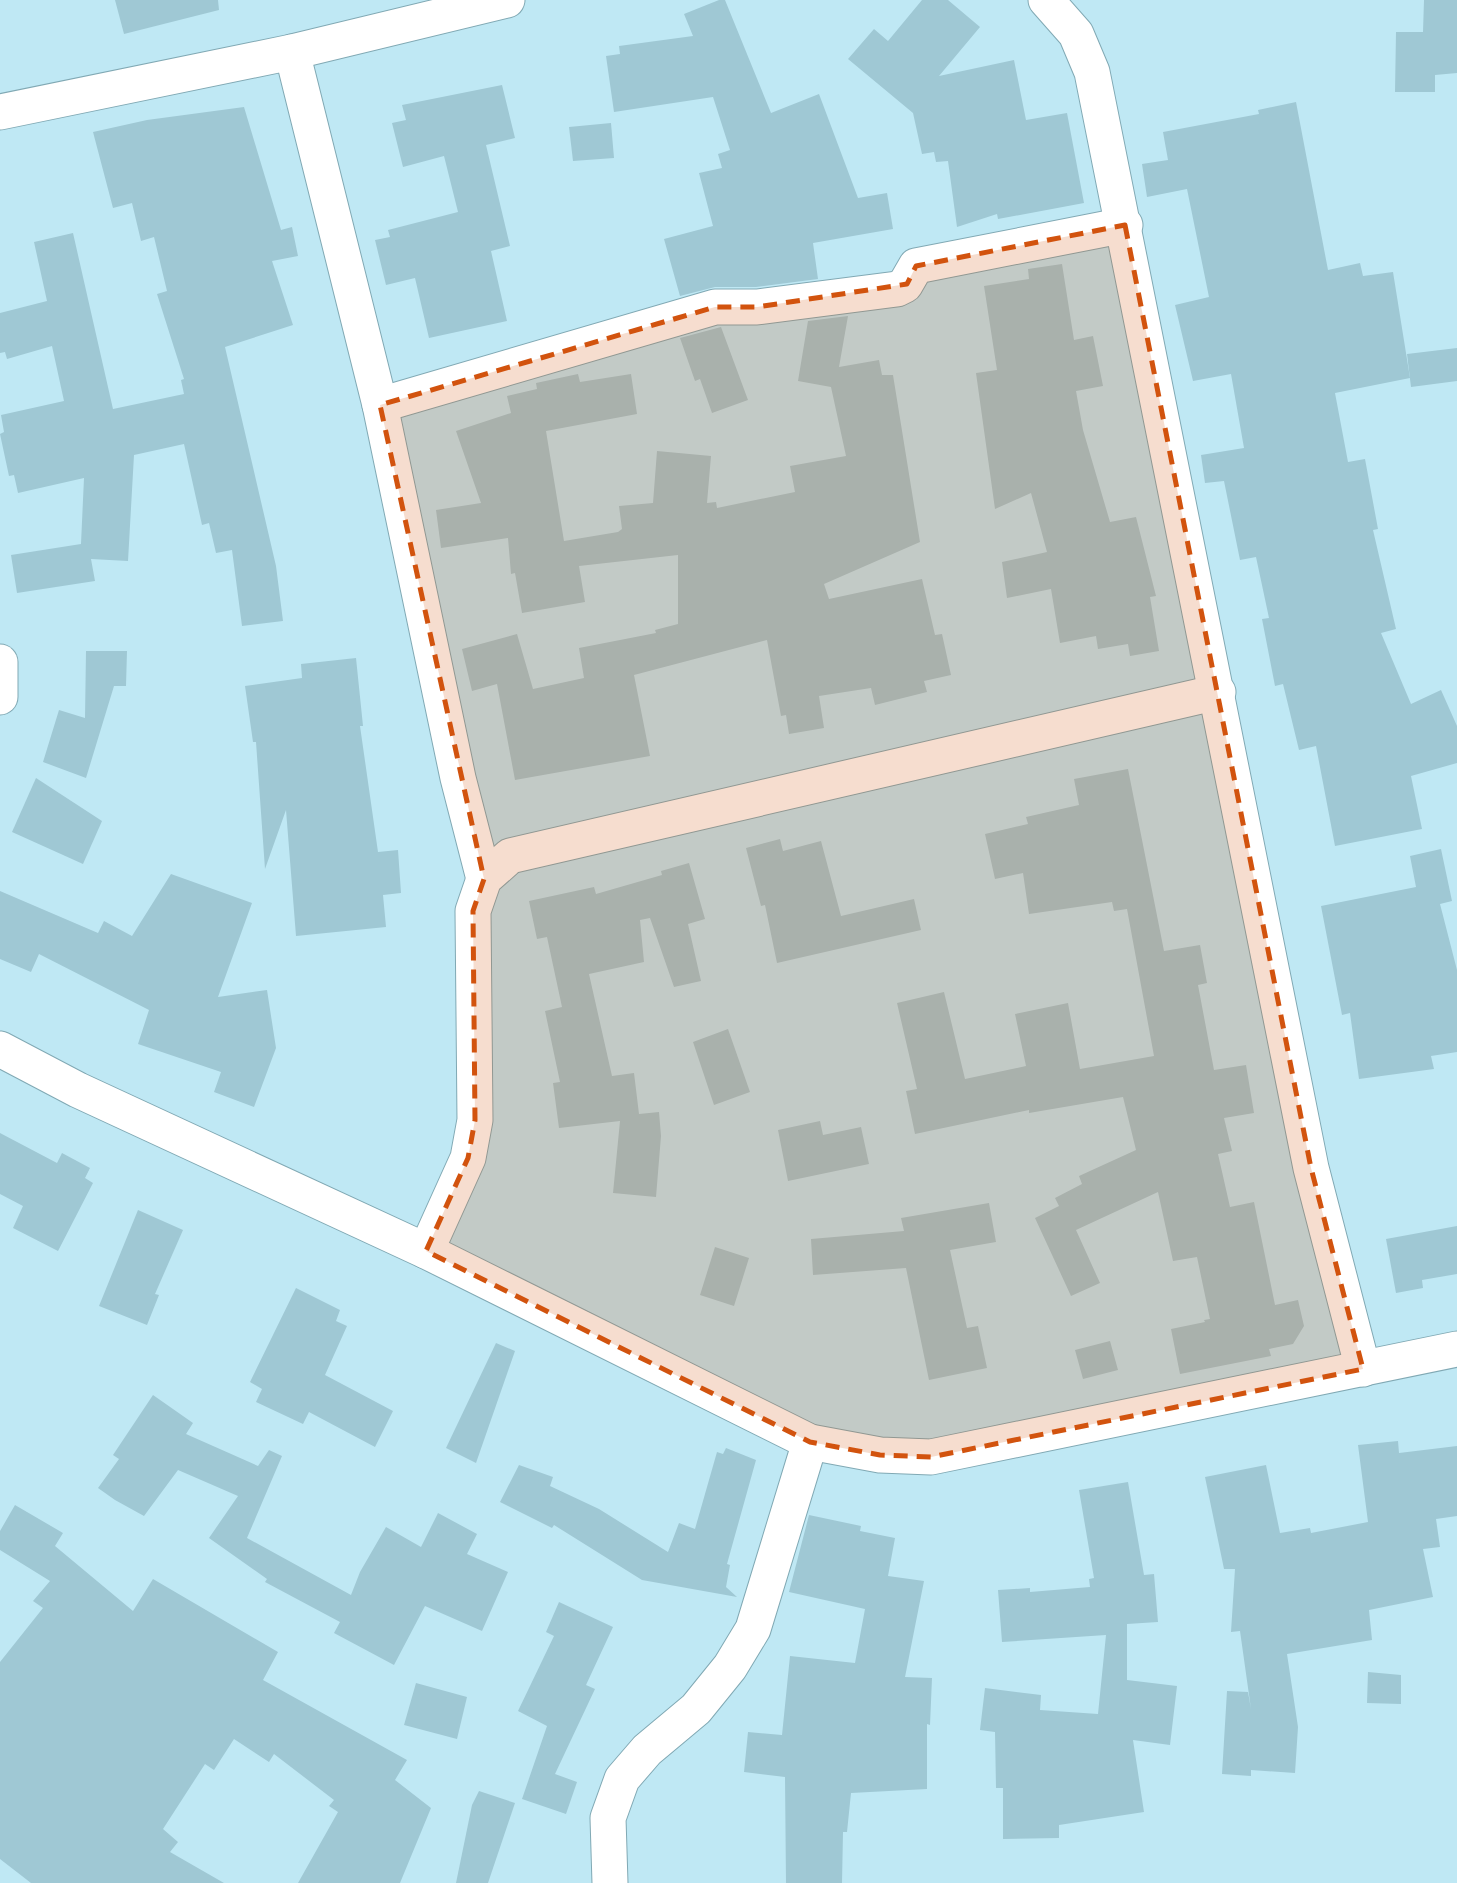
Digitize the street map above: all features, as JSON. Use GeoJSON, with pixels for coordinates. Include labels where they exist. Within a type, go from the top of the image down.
{"type":"FeatureCollection","features":[{"type":"Feature","properties":{"kind":"street"},"geometry":{"type":"LineString","coordinates":[[0,112],[292,52],[507,0]]}},
{"type":"Feature","properties":{"kind":"street"},"geometry":{"type":"LineString","coordinates":[[1046,0],[1076,34],[1092,72],[1125,225],[1311,1168],[1363,1369]]}},
{"type":"Feature","properties":{"kind":"street"},"geometry":{"type":"LineString","coordinates":[[292,52],[380,405],[458,778],[484,879]]}},
{"type":"Feature","properties":{"kind":"street"},"geometry":{"type":"LineString","coordinates":[[380,405],[715,307],[757,307],[897,289],[905,285],[916,266],[1125,225]]}},
{"type":"Feature","properties":{"kind":"street"},"geometry":{"type":"LineString","coordinates":[[0,663],[0,697]]}},
{"type":"Feature","properties":{"kind":"street"},"geometry":{"type":"LineString","coordinates":[[426,1251],[468,1158],[475,1120],[473,911],[484,879],[510,856],[1218,692]]}},
{"type":"Feature","properties":{"kind":"street"},"geometry":{"type":"LineString","coordinates":[[0,1049],[78,1090],[426,1251],[810,1442],[880,1455],[931,1457],[1457,1349]]}},
{"type":"Feature","properties":{"kind":"street"},"geometry":{"type":"LineString","coordinates":[[610,1883],[608,1818],[622,1779],[647,1750],[696,1709],[730,1667],[753,1629],[810,1442]]}},
{"type":"Feature","properties":{"kind":"highlighted area"},"geometry":{"type":"Polygon","coordinates":[[[1125,225],[1311,1168],[1363,1369],[931,1457],[880,1455],[810,1442],[426,1251],[468,1158],[475,1120],[473,911],[484,879],[380,405],[715,307],[757,307],[907,284],[916,266],[1125,225]]]}},
{"type":"Feature","properties":{"kind":"building"},"geometry":{"type":"Polygon","coordinates":[[[115,0],[218,0],[219,10],[124,34],[115,0]]]}},
{"type":"Feature","properties":{"kind":"building"},"geometry":{"type":"Polygon","coordinates":[[[725,0],[771,113],[819,94],[858,198],[887,193],[893,229],[813,243],[818,279],[756,287],[715,287],[680,296],[664,239],[713,226],[699,173],[722,168],[718,154],[730,150],[713,97],[614,112],[606,56],[620,54],[619,46],[693,36],[684,14],[725,0]]]}},
{"type":"Feature","properties":{"kind":"building"},"geometry":{"type":"Polygon","coordinates":[[[922,0],[948,0],[980,27],[939,76],[1014,60],[1026,120],[1067,113],[1084,203],[998,219],[997,214],[957,227],[948,161],[936,162],[934,152],[922,154],[913,113],[848,59],[874,29],[888,41],[922,0]]]}},
{"type":"Feature","properties":{"kind":"building"},"geometry":{"type":"Polygon","coordinates":[[[1424,0],[1457,0],[1457,73],[1435,75],[1435,92],[1395,92],[1396,32],[1423,32],[1424,0]]]}},
{"type":"Feature","properties":{"kind":"building"},"geometry":{"type":"Polygon","coordinates":[[[502,85],[515,138],[486,145],[510,246],[491,251],[507,321],[429,338],[415,278],[386,285],[375,240],[390,237],[388,230],[458,212],[444,156],[403,167],[392,123],[406,120],[402,105],[502,85]]]}},
{"type":"Feature","properties":{"kind":"building"},"geometry":{"type":"Polygon","coordinates":[[[1296,102],[1328,270],[1360,263],[1363,276],[1393,272],[1410,378],[1335,393],[1348,462],[1365,459],[1378,529],[1373,530],[1396,629],[1381,633],[1411,704],[1441,690],[1457,726],[1457,763],[1411,776],[1422,829],[1335,846],[1316,746],[1299,750],[1283,684],[1275,686],[1262,619],[1269,618],[1256,557],[1240,560],[1224,481],[1205,483],[1201,455],[1244,448],[1231,374],[1193,381],[1175,305],[1209,297],[1187,189],[1147,197],[1142,164],[1168,160],[1163,132],[1259,114],[1258,110],[1296,102]]]}},
{"type":"Feature","properties":{"kind":"building"},"geometry":{"type":"Polygon","coordinates":[[[244,107],[281,230],[292,227],[298,256],[272,261],[293,325],[225,347],[276,566],[283,621],[242,626],[232,550],[216,553],[209,523],[202,525],[184,444],[134,455],[128,561],[91,559],[95,581],[17,593],[11,555],[81,544],[84,478],[18,493],[14,475],[9,476],[0,434],[4,432],[1,415],[64,401],[52,346],[7,359],[5,352],[0,353],[0,313],[47,301],[34,242],[73,233],[113,409],[184,394],[181,380],[184,379],[157,294],[167,291],[154,237],[141,241],[132,203],[113,208],[93,132],[147,120],[244,107]]]}},
{"type":"Feature","properties":{"kind":"building"},"geometry":{"type":"Polygon","coordinates":[[[611,123],[614,158],[573,161],[569,127],[611,123]]]}},
{"type":"Feature","properties":{"kind":"building"},"geometry":{"type":"Polygon","coordinates":[[[1062,264],[1074,340],[1093,336],[1103,386],[1076,391],[1083,430],[1110,522],[1136,517],[1156,596],[1150,597],[1159,651],[1130,656],[1128,644],[1098,649],[1096,636],[1060,643],[1051,589],[1007,598],[1002,562],[1047,552],[1031,493],[995,509],[976,373],[997,370],[984,286],[1029,279],[1028,269],[1062,264]]]}},
{"type":"Feature","properties":{"kind":"building"},"geometry":{"type":"Polygon","coordinates":[[[848,316],[839,367],[879,360],[882,375],[893,375],[920,542],[824,584],[829,599],[922,579],[935,635],[942,634],[951,675],[924,681],[927,692],[875,705],[871,688],[819,696],[824,728],[789,734],[786,715],[781,716],[767,640],[634,675],[650,756],[515,780],[497,684],[472,691],[462,649],[517,634],[533,689],[584,678],[579,648],[656,633],[655,630],[678,624],[678,555],[579,566],[585,602],[522,613],[515,573],[511,574],[508,538],[441,548],[436,510],[481,503],[456,431],[511,413],[507,396],[537,389],[536,383],[578,374],[580,382],[631,374],[637,414],[546,431],[564,541],[618,532],[622,529],[619,506],[653,503],[657,451],[711,456],[707,503],[716,502],[717,508],[795,492],[790,466],[846,456],[831,387],[798,381],[808,321],[848,316]]]}},
{"type":"Feature","properties":{"kind":"building"},"geometry":{"type":"Polygon","coordinates":[[[721,327],[748,400],[712,413],[700,379],[695,381],[680,338],[721,327]]]}},
{"type":"Feature","properties":{"kind":"building"},"geometry":{"type":"Polygon","coordinates":[[[1457,348],[1457,381],[1411,387],[1407,354],[1457,348]]]}},
{"type":"Feature","properties":{"kind":"building"},"geometry":{"type":"Polygon","coordinates":[[[86,651],[127,651],[126,686],[114,686],[86,778],[43,762],[59,710],[85,718],[86,651]]]}},
{"type":"Feature","properties":{"kind":"building"},"geometry":{"type":"Polygon","coordinates":[[[356,658],[363,726],[360,726],[378,852],[398,850],[401,893],[383,895],[386,927],[296,936],[286,810],[265,869],[256,742],[253,742],[245,686],[302,678],[301,664],[356,658]]]}},
{"type":"Feature","properties":{"kind":"building"},"geometry":{"type":"Polygon","coordinates":[[[1128,769],[1164,951],[1200,945],[1207,983],[1198,985],[1214,1070],[1246,1065],[1254,1113],[1224,1118],[1232,1151],[1218,1154],[1230,1207],[1254,1202],[1275,1305],[1298,1300],[1304,1326],[1293,1344],[1269,1349],[1271,1356],[1180,1374],[1171,1329],[1210,1319],[1197,1257],[1173,1261],[1158,1192],[1076,1230],[1100,1283],[1071,1296],[1035,1218],[1059,1206],[1055,1198],[1082,1184],[1079,1176],[1136,1150],[1123,1097],[1029,1113],[1029,1110],[915,1134],[906,1091],[917,1089],[897,1003],[944,992],[965,1079],[1026,1066],[1015,1014],[1068,1003],[1080,1069],[1154,1056],[1127,909],[1114,911],[1112,902],[1029,914],[1023,873],[995,879],[985,834],[1028,824],[1026,817],[1079,805],[1074,779],[1128,769]]]}},
{"type":"Feature","properties":{"kind":"building"},"geometry":{"type":"Polygon","coordinates":[[[36,778],[102,821],[83,864],[12,832],[36,778]]]}},
{"type":"Feature","properties":{"kind":"building"},"geometry":{"type":"Polygon","coordinates":[[[780,839],[783,851],[821,841],[841,916],[914,899],[921,930],[777,963],[765,905],[761,906],[746,848],[780,839]]]}},
{"type":"Feature","properties":{"kind":"building"},"geometry":{"type":"Polygon","coordinates":[[[1441,849],[1452,901],[1440,904],[1457,970],[1457,1052],[1431,1056],[1434,1069],[1359,1079],[1350,1013],[1342,1015],[1321,906],[1416,887],[1410,856],[1441,849]]]}},
{"type":"Feature","properties":{"kind":"building"},"geometry":{"type":"Polygon","coordinates":[[[689,863],[705,919],[688,924],[701,981],[674,987],[650,918],[640,920],[644,962],[589,974],[612,1076],[634,1073],[639,1114],[659,1112],[661,1136],[656,1197],[613,1193],[620,1121],[559,1128],[553,1083],[560,1082],[545,1011],[562,1007],[547,937],[537,939],[529,901],[594,887],[596,894],[662,875],[661,871],[689,863]]]}},
{"type":"Feature","properties":{"kind":"building"},"geometry":{"type":"Polygon","coordinates":[[[171,874],[252,903],[218,997],[267,990],[276,1048],[254,1107],[214,1092],[221,1072],[138,1044],[149,1010],[39,954],[31,972],[0,959],[0,891],[98,933],[104,921],[132,936],[171,874]]]}},
{"type":"Feature","properties":{"kind":"building"},"geometry":{"type":"Polygon","coordinates":[[[728,1029],[750,1092],[714,1105],[693,1042],[728,1029]]]}},
{"type":"Feature","properties":{"kind":"building"},"geometry":{"type":"Polygon","coordinates":[[[820,1121],[823,1135],[861,1127],[869,1164],[788,1181],[778,1130],[820,1121]]]}},
{"type":"Feature","properties":{"kind":"building"},"geometry":{"type":"Polygon","coordinates":[[[0,1133],[57,1163],[62,1153],[90,1168],[85,1178],[93,1183],[58,1251],[13,1228],[23,1206],[0,1194],[0,1133]]]}},
{"type":"Feature","properties":{"kind":"building"},"geometry":{"type":"Polygon","coordinates":[[[989,1203],[996,1242],[950,1250],[967,1328],[978,1326],[987,1368],[929,1380],[906,1268],[813,1275],[811,1239],[904,1231],[901,1218],[989,1203]]]}},
{"type":"Feature","properties":{"kind":"building"},"geometry":{"type":"Polygon","coordinates":[[[138,1210],[183,1230],[155,1294],[159,1295],[147,1325],[99,1306],[138,1210]]]}},
{"type":"Feature","properties":{"kind":"building"},"geometry":{"type":"Polygon","coordinates":[[[1457,1226],[1457,1274],[1422,1280],[1423,1288],[1396,1293],[1386,1239],[1457,1226]]]}},
{"type":"Feature","properties":{"kind":"building"},"geometry":{"type":"Polygon","coordinates":[[[715,1247],[749,1258],[734,1306],[700,1295],[715,1247]]]}},
{"type":"Feature","properties":{"kind":"building"},"geometry":{"type":"Polygon","coordinates":[[[296,1288],[340,1310],[336,1321],[347,1326],[325,1375],[393,1411],[375,1447],[309,1412],[303,1424],[256,1402],[262,1389],[250,1382],[296,1288]]]}},
{"type":"Feature","properties":{"kind":"building"},"geometry":{"type":"Polygon","coordinates":[[[1110,1341],[1118,1370],[1083,1379],[1075,1350],[1110,1341]]]}},
{"type":"Feature","properties":{"kind":"building"},"geometry":{"type":"Polygon","coordinates":[[[496,1343],[515,1351],[476,1463],[446,1448],[496,1343]]]}},
{"type":"Feature","properties":{"kind":"building"},"geometry":{"type":"Polygon","coordinates":[[[153,1395],[193,1423],[186,1434],[258,1466],[269,1450],[282,1456],[247,1538],[351,1595],[360,1572],[386,1527],[421,1547],[438,1513],[477,1534],[467,1554],[508,1572],[482,1631],[425,1606],[394,1665],[334,1633],[340,1622],[265,1582],[267,1579],[209,1538],[238,1496],[178,1470],[144,1516],[98,1488],[119,1459],[113,1455],[153,1395]]]}},
{"type":"Feature","properties":{"kind":"building"},"geometry":{"type":"Polygon","coordinates":[[[1398,1441],[1399,1453],[1457,1446],[1457,1516],[1436,1519],[1440,1547],[1423,1549],[1433,1597],[1369,1610],[1372,1640],[1287,1654],[1298,1727],[1295,1773],[1251,1770],[1251,1776],[1222,1774],[1227,1691],[1248,1692],[1251,1709],[1240,1631],[1231,1632],[1235,1569],[1224,1569],[1205,1477],[1266,1465],[1280,1533],[1310,1528],[1311,1533],[1368,1522],[1358,1445],[1398,1441]]]}},
{"type":"Feature","properties":{"kind":"building"},"geometry":{"type":"Polygon","coordinates":[[[726,1448],[756,1460],[727,1564],[730,1565],[726,1587],[737,1597],[642,1580],[554,1525],[552,1528],[500,1502],[519,1465],[553,1477],[550,1486],[599,1509],[668,1552],[679,1523],[695,1529],[717,1452],[723,1454],[726,1448]]]}},
{"type":"Feature","properties":{"kind":"building"},"geometry":{"type":"Polygon","coordinates":[[[1128,1482],[1144,1575],[1154,1574],[1158,1622],[1127,1624],[1127,1680],[1177,1686],[1170,1745],[1133,1740],[1144,1812],[1059,1825],[1059,1838],[1003,1839],[1003,1788],[996,1788],[995,1732],[980,1730],[985,1688],[1041,1695],[1040,1710],[1098,1714],[1106,1635],[1002,1642],[998,1590],[1030,1588],[1030,1592],[1090,1587],[1089,1579],[1094,1578],[1079,1490],[1128,1482]]]}},
{"type":"Feature","properties":{"kind":"building"},"geometry":{"type":"Polygon","coordinates":[[[15,1505],[63,1533],[55,1546],[133,1611],[153,1579],[278,1652],[263,1680],[407,1760],[395,1780],[431,1808],[400,1883],[298,1883],[338,1812],[329,1806],[334,1800],[274,1754],[269,1762],[234,1739],[214,1770],[205,1764],[163,1829],[178,1842],[170,1852],[224,1883],[31,1883],[0,1859],[0,1662],[43,1608],[33,1601],[50,1581],[0,1550],[0,1531],[15,1505]]]}},
{"type":"Feature","properties":{"kind":"building"},"geometry":{"type":"Polygon","coordinates":[[[809,1515],[861,1526],[860,1531],[895,1538],[888,1576],[924,1581],[905,1677],[932,1678],[930,1725],[927,1724],[927,1789],[851,1793],[847,1832],[843,1832],[842,1883],[786,1883],[785,1777],[744,1772],[748,1732],[782,1735],[790,1656],[855,1663],[865,1609],[789,1592],[809,1515]]]}},
{"type":"Feature","properties":{"kind":"building"},"geometry":{"type":"Polygon","coordinates":[[[559,1602],[613,1627],[586,1685],[595,1689],[555,1774],[577,1782],[566,1814],[522,1799],[547,1726],[518,1711],[554,1636],[546,1632],[559,1602]]]}},
{"type":"Feature","properties":{"kind":"building"},"geometry":{"type":"Polygon","coordinates":[[[1368,1672],[1401,1675],[1401,1704],[1367,1703],[1368,1672]]]}},
{"type":"Feature","properties":{"kind":"building"},"geometry":{"type":"Polygon","coordinates":[[[416,1683],[467,1697],[457,1739],[404,1725],[416,1683]]]}},
{"type":"Feature","properties":{"kind":"building"},"geometry":{"type":"Polygon","coordinates":[[[479,1791],[515,1803],[488,1883],[456,1883],[472,1805],[479,1791]]]}}]}
